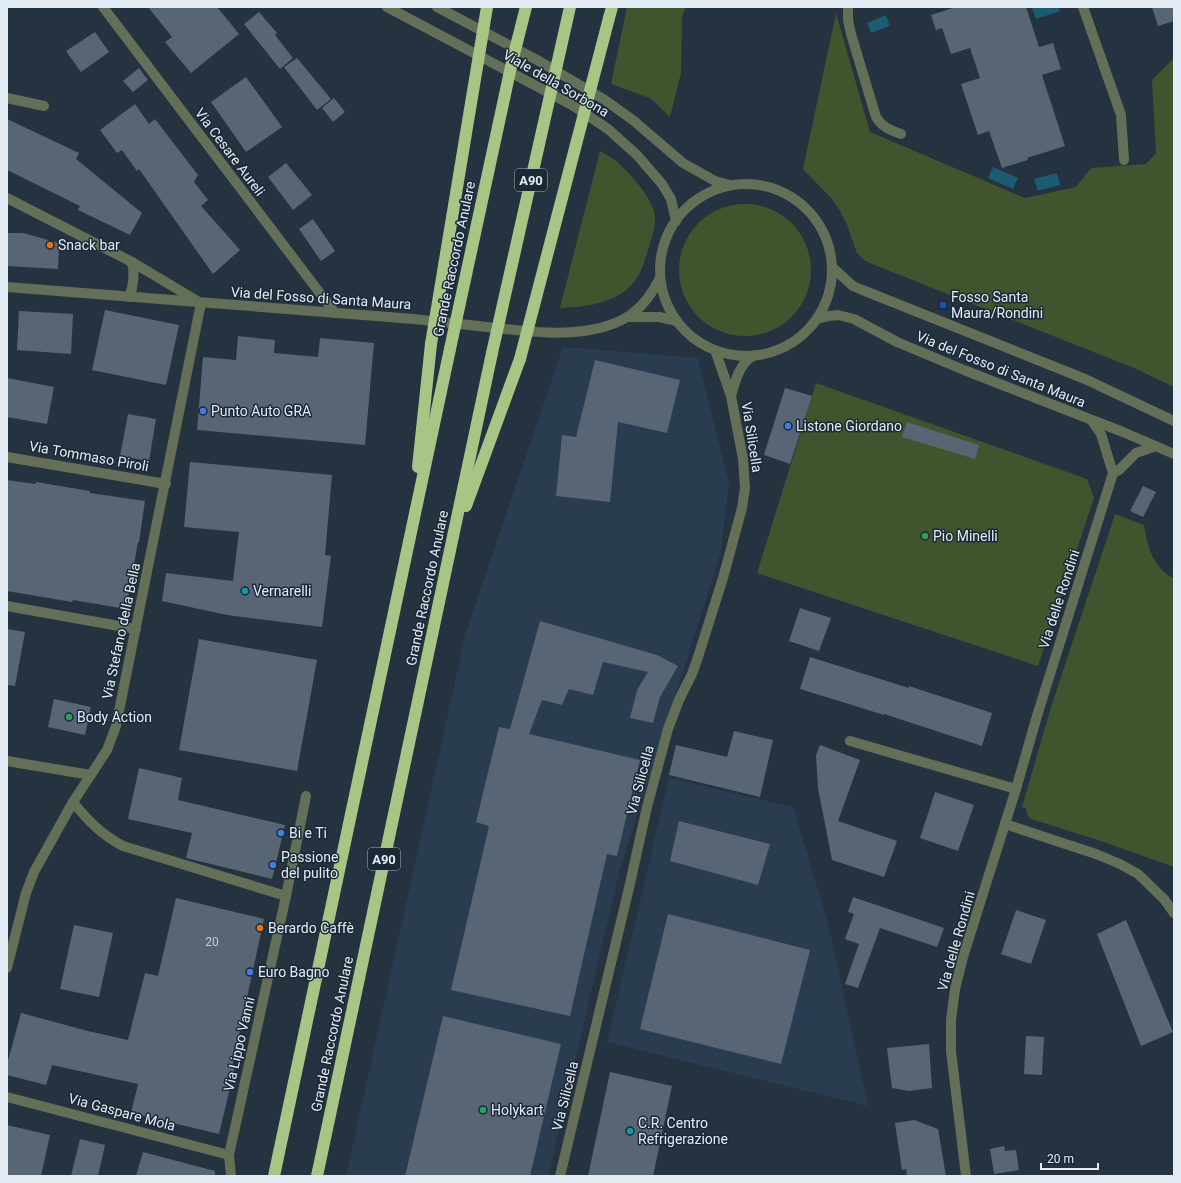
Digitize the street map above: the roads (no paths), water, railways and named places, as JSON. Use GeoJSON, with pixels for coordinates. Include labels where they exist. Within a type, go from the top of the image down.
{"type":"FeatureCollection","features":[{"type":"Feature","properties":{"kind":"highway"},"geometry":{"type":"LineString","coordinates":[[412,526],[431,344],[487,7]]}},
{"type":"Feature","properties":{"kind":"highway","name":"Grande Raccordo Anulare"},"geometry":{"type":"LineString","coordinates":[[274,1176],[450,349],[512,62],[526,7]]}},
{"type":"Feature","properties":{"kind":"highway","name":"Grande Raccordo Anulare"},"geometry":{"type":"LineString","coordinates":[[317,1176],[492,353],[570,7]]}},
{"type":"Feature","properties":{"kind":"highway"},"geometry":{"type":"LineString","coordinates":[[452,543],[520,359],[610,13]]}},
{"type":"Feature","properties":{"kind":"street","name":"Via Cesare Aureli"},"geometry":{"type":"LineString","coordinates":[[104,7],[335,313]]}},
{"type":"Feature","properties":{"kind":"street","name":"Viale della Sorbona"},"geometry":{"type":"LineString","coordinates":[[387,7],[572,105],[608,129],[637,155],[662,184],[671,199],[676,221]]}},
{"type":"Feature","properties":{"kind":"street","name":"Viale della Sorbona"},"geometry":{"type":"LineString","coordinates":[[436,7],[539,61],[604,100],[640,126],[683,163],[716,181],[730,185]]}},
{"type":"Feature","properties":{"kind":"street"},"geometry":{"type":"LineString","coordinates":[[848,7],[850,34],[876,117],[879,123],[901,134]]}},
{"type":"Feature","properties":{"kind":"street"},"geometry":{"type":"LineString","coordinates":[[1083,7],[1121,115],[1124,160]]}},
{"type":"Feature","properties":{"kind":"street"},"geometry":{"type":"LineString","coordinates":[[7,98],[44,106]]}},
{"type":"Feature","properties":{"kind":"street"},"geometry":{"type":"LineString","coordinates":[[750,184],[770,187],[789,195],[806,207],[815,217],[830,248],[833,268],[832,282],[824,308],[817,319],[805,333],[791,344],[774,351],[757,355],[736,355],[716,350],[701,343],[688,333],[677,321],[666,301],[660,278],[662,251],[666,238],[676,221],[690,205],[702,196],[730,185],[750,184]]}},
{"type":"Feature","properties":{"kind":"street"},"geometry":{"type":"LineString","coordinates":[[7,198],[132,262],[201,302]]}},
{"type":"Feature","properties":{"kind":"street"},"geometry":{"type":"LineString","coordinates":[[129,297],[134,278],[132,262]]}},
{"type":"Feature","properties":{"kind":"street","name":"Via del Fosso di Santa Maura"},"geometry":{"type":"LineString","coordinates":[[833,268],[853,286],[860,290],[1085,379],[1174,421]]}},
{"type":"Feature","properties":{"kind":"street","name":"Via del Fosso di Santa Maura"},"geometry":{"type":"LineString","coordinates":[[7,287],[415,319],[545,333],[590,330],[613,324],[630,317],[644,304],[660,278]]}},
{"type":"Feature","properties":{"kind":"street","name":"Via Stefano della Bella"},"geometry":{"type":"LineString","coordinates":[[7,968],[28,888],[40,861],[73,802],[107,750],[113,736],[166,484],[201,302]]}},
{"type":"Feature","properties":{"kind":"street","name":"Via del Fosso di Santa Maura"},"geometry":{"type":"LineString","coordinates":[[817,319],[838,315],[854,319],[897,342],[1174,454]]}},
{"type":"Feature","properties":{"kind":"street","name":"Via del Fosso di Santa Maura"},"geometry":{"type":"LineString","coordinates":[[630,317],[659,317],[677,321]]}},
{"type":"Feature","properties":{"kind":"street","name":"Via Silicella"},"geometry":{"type":"LineString","coordinates":[[560,1176],[628,896],[647,807],[668,729],[679,700],[694,668],[741,516],[745,488],[743,459],[732,396],[716,350]]}},
{"type":"Feature","properties":{"kind":"street","name":"Via Silicella"},"geometry":{"type":"LineString","coordinates":[[732,396],[736,378],[750,358],[757,355]]}},
{"type":"Feature","properties":{"kind":"street"},"geometry":{"type":"LineString","coordinates":[[1092,421],[1101,434],[1114,473],[1136,453],[1156,446]]}},
{"type":"Feature","properties":{"kind":"street","name":"Via Tommaso Piroli"},"geometry":{"type":"LineString","coordinates":[[7,457],[166,484]]}},
{"type":"Feature","properties":{"kind":"street","name":"Via delle Rondini"},"geometry":{"type":"LineString","coordinates":[[966,1176],[951,1056],[952,1012],[955,989],[963,957],[1016,789],[1037,716],[1114,473]]}},
{"type":"Feature","properties":{"kind":"street"},"geometry":{"type":"LineString","coordinates":[[7,606],[136,629]]}},
{"type":"Feature","properties":{"kind":"street"},"geometry":{"type":"LineString","coordinates":[[850,741],[1016,789]]}},
{"type":"Feature","properties":{"kind":"street"},"geometry":{"type":"LineString","coordinates":[[7,761],[90,775]]}},
{"type":"Feature","properties":{"kind":"street","name":"Via Lippo Vanni"},"geometry":{"type":"LineString","coordinates":[[230,1176],[229,1155],[286,896],[306,796]]}},
{"type":"Feature","properties":{"kind":"street"},"geometry":{"type":"LineString","coordinates":[[73,802],[91,824],[102,834],[123,846],[286,896]]}},
{"type":"Feature","properties":{"kind":"street"},"geometry":{"type":"LineString","coordinates":[[1005,824],[1096,854],[1120,864],[1138,874],[1164,899],[1174,913]]}},
{"type":"Feature","properties":{"kind":"street","name":"Via Gaspare Mola"},"geometry":{"type":"LineString","coordinates":[[7,1097],[229,1155]]}},
{"type":"Feature","properties":{"kind":"place","name":"Snack bar"},"geometry":{"type":"Point","coordinates":[50,245]}},
{"type":"Feature","properties":{"kind":"place","name":"Fosso Santa Maura/Rondini"},"geometry":{"type":"Point","coordinates":[943,305]}},
{"type":"Feature","properties":{"kind":"place","name":"Punto Auto GRA"},"geometry":{"type":"Point","coordinates":[203,411]}},
{"type":"Feature","properties":{"kind":"place","name":"Listone Giordano"},"geometry":{"type":"Point","coordinates":[788,426]}},
{"type":"Feature","properties":{"kind":"place","name":"Pio Minelli"},"geometry":{"type":"Point","coordinates":[925,536]}},
{"type":"Feature","properties":{"kind":"place","name":"Vernarelli"},"geometry":{"type":"Point","coordinates":[245,591]}},
{"type":"Feature","properties":{"kind":"place","name":"Body Action"},"geometry":{"type":"Point","coordinates":[69,717]}},
{"type":"Feature","properties":{"kind":"place","name":"Bi e Ti"},"geometry":{"type":"Point","coordinates":[281,833]}},
{"type":"Feature","properties":{"kind":"place","name":"Passione del pulito"},"geometry":{"type":"Point","coordinates":[273,865]}},
{"type":"Feature","properties":{"kind":"place","name":"Berardo Caffè"},"geometry":{"type":"Point","coordinates":[260,928]}},
{"type":"Feature","properties":{"kind":"place","name":"Euro Bagno"},"geometry":{"type":"Point","coordinates":[250,972]}},
{"type":"Feature","properties":{"kind":"place","name":"Holykart"},"geometry":{"type":"Point","coordinates":[483,1110]}},
{"type":"Feature","properties":{"kind":"place","name":"C.R. Centro Refrigerazione"},"geometry":{"type":"Point","coordinates":[630,1131]}}]}
